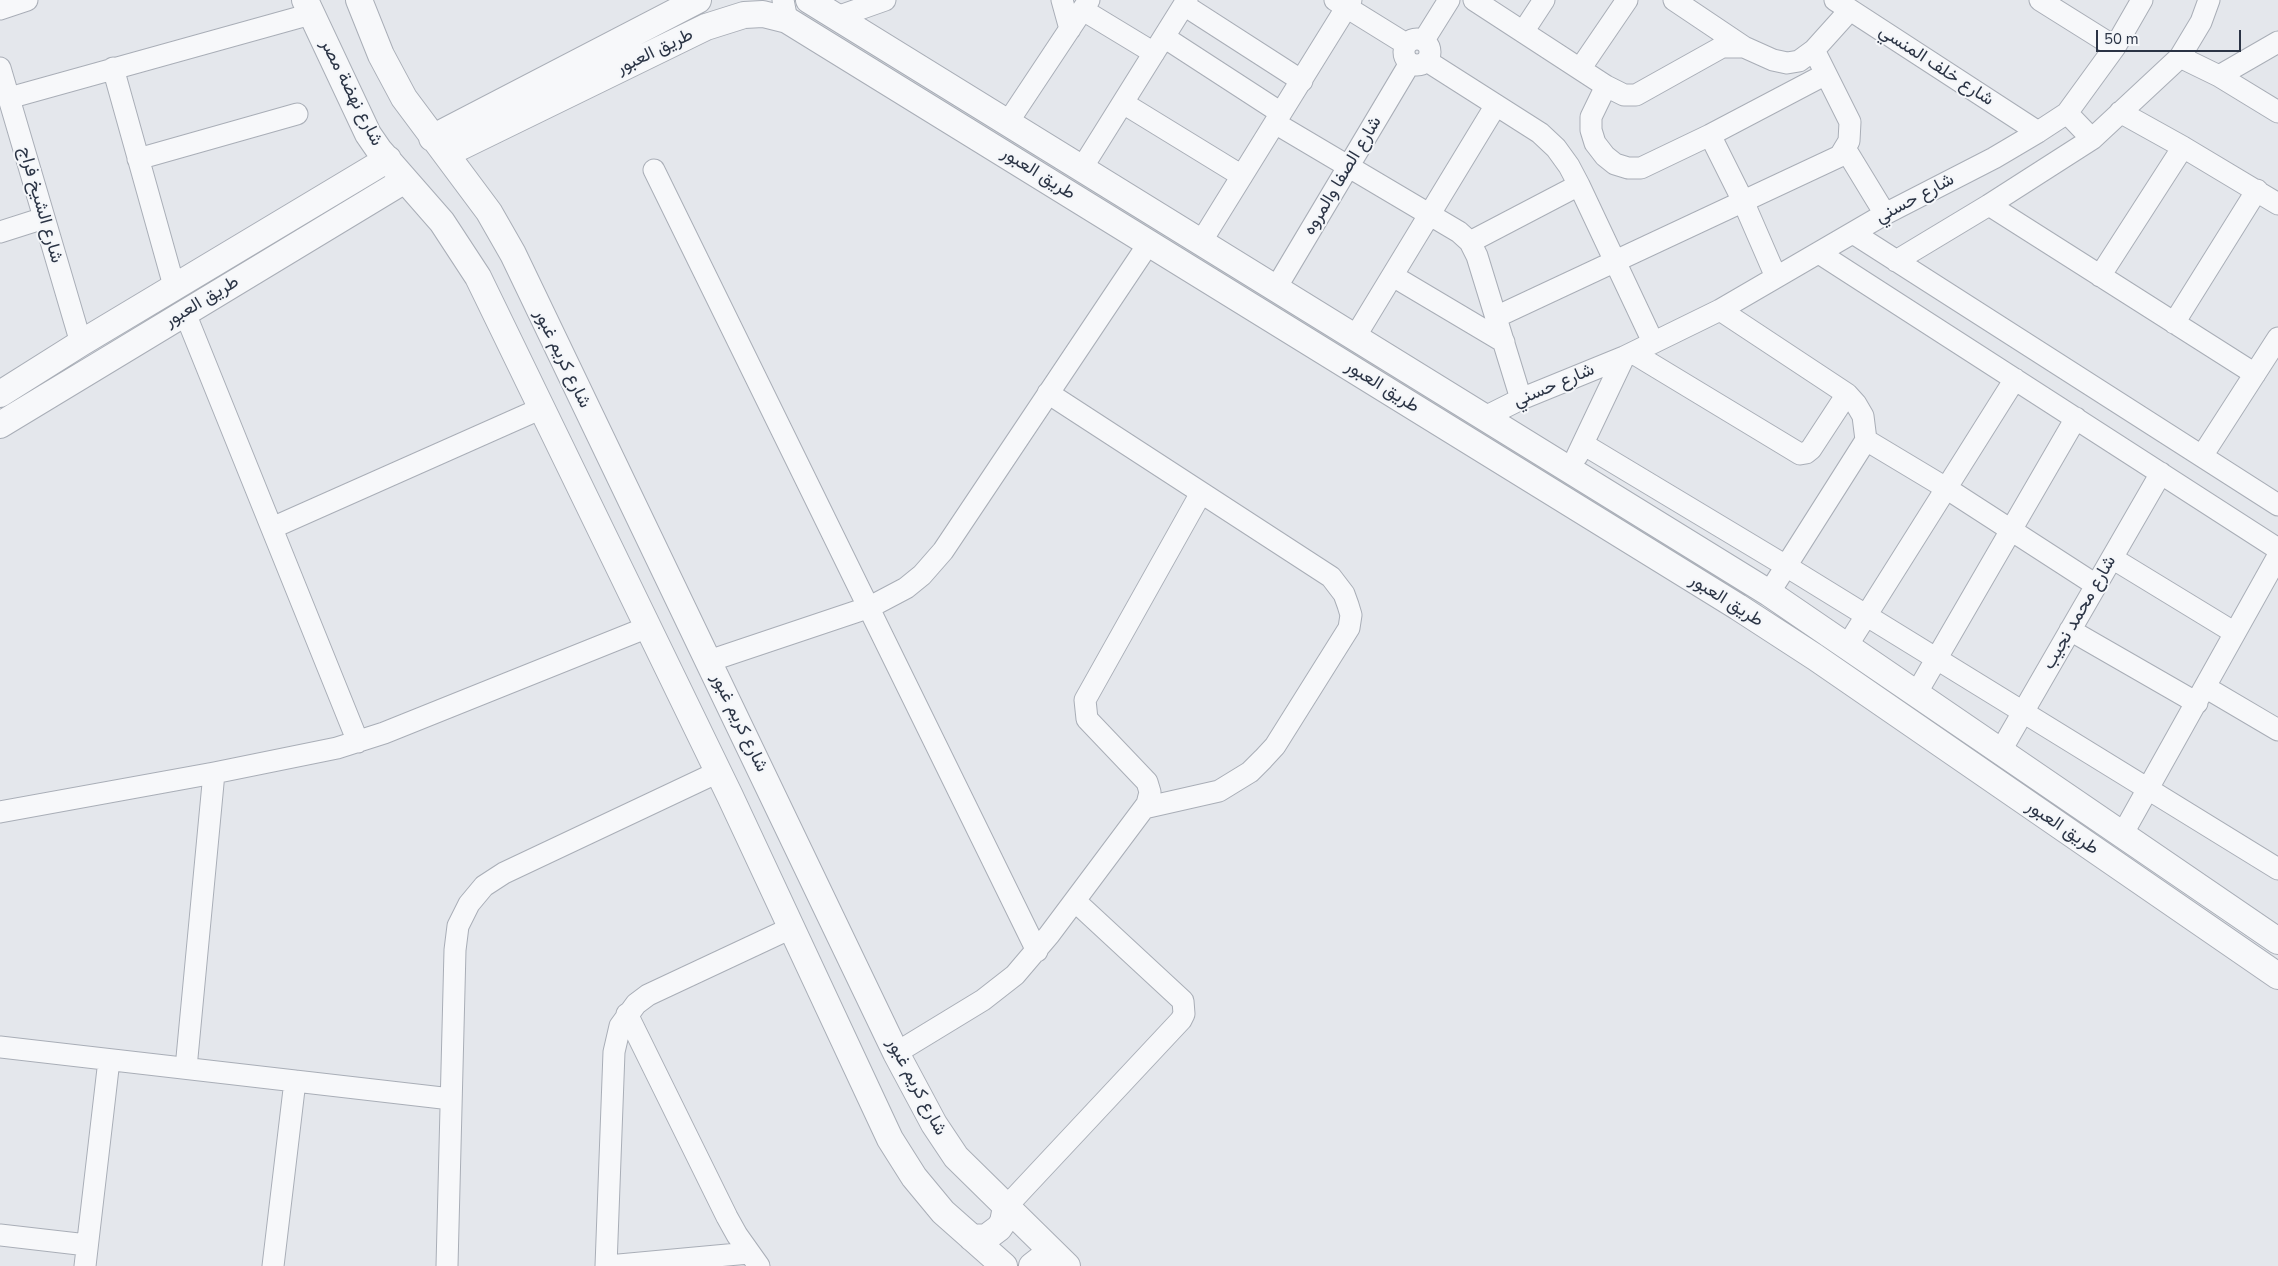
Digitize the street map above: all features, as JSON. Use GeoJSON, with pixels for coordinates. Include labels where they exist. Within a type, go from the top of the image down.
{"type":"FeatureCollection","features":[{"type":"Feature","properties":{"kind":"street"},"geometry":{"type":"LineString","coordinates":[[0,9],[27,0]]}},
{"type":"Feature","properties":{"kind":"street"},"geometry":{"type":"LineString","coordinates":[[359,0],[392,77],[404,98],[439,146]]}},
{"type":"Feature","properties":{"kind":"street","name":"طريق العبور"},"geometry":{"type":"LineString","coordinates":[[439,146],[698,0]]}},
{"type":"Feature","properties":{"kind":"street","name":"طريق العبور"},"geometry":{"type":"LineString","coordinates":[[809,0],[1769,593],[2278,941]]}},
{"type":"Feature","properties":{"kind":"street"},"geometry":{"type":"LineString","coordinates":[[837,17],[885,0]]}},
{"type":"Feature","properties":{"kind":"street"},"geometry":{"type":"LineString","coordinates":[[1062,0],[1070,29]]}},
{"type":"Feature","properties":{"kind":"street","name":"شارع الصفا والمروه"},"geometry":{"type":"LineString","coordinates":[[1276,288],[1416,52],[1449,0]]}},
{"type":"Feature","properties":{"kind":"street"},"geometry":{"type":"LineString","coordinates":[[1474,0],[1606,86],[1624,94],[1636,95],[1722,47],[1744,47]]}},
{"type":"Feature","properties":{"kind":"street"},"geometry":{"type":"LineString","coordinates":[[1523,32],[1544,0]]}},
{"type":"Feature","properties":{"kind":"street"},"geometry":{"type":"LineString","coordinates":[[1580,69],[1627,0]]}},
{"type":"Feature","properties":{"kind":"street"},"geometry":{"type":"LineString","coordinates":[[1674,0],[1744,47],[1773,60],[1787,63],[1799,62],[1814,50],[1843,5]]}},
{"type":"Feature","properties":{"kind":"street"},"geometry":{"type":"LineString","coordinates":[[2040,0],[2116,47]]}},
{"type":"Feature","properties":{"kind":"street"},"geometry":{"type":"LineString","coordinates":[[2092,139],[2067,113],[2116,47],[2142,0]]}},
{"type":"Feature","properties":{"kind":"street"},"geometry":{"type":"LineString","coordinates":[[1896,261],[1989,205],[2092,139],[2180,57],[2201,22],[2209,0]]}},
{"type":"Feature","properties":{"kind":"street"},"geometry":{"type":"LineString","coordinates":[[1082,168],[1185,2],[1302,81]]}},
{"type":"Feature","properties":{"kind":"street"},"geometry":{"type":"LineString","coordinates":[[1201,242],[1302,81],[1344,2],[1416,52],[1540,133],[1556,148],[1580,185],[1653,342]]}},
{"type":"Feature","properties":{"kind":"street"},"geometry":{"type":"LineString","coordinates":[[1008,122],[1086,5],[1159,45],[1278,118],[1348,167],[1459,232],[1470,242],[1477,256],[1521,399]]}},
{"type":"Feature","properties":{"kind":"street","name":"شارع خلف المنسي"},"geometry":{"type":"LineString","coordinates":[[1843,5],[2038,132]]}},
{"type":"Feature","properties":{"kind":"street"},"geometry":{"type":"LineString","coordinates":[[9,98],[113,68],[308,7]]}},
{"type":"Feature","properties":{"kind":"street","name":"شارع نهضة مصر"},"geometry":{"type":"LineString","coordinates":[[308,7],[368,134],[405,180]]}},
{"type":"Feature","properties":{"kind":"street","name":"طريق العبور"},"geometry":{"type":"LineString","coordinates":[[439,146],[706,27],[725,20],[773,9],[1469,442],[1556,494],[1815,657],[2278,976]]}},
{"type":"Feature","properties":{"kind":"street"},"geometry":{"type":"LineString","coordinates":[[2219,76],[2278,42]]}},
{"type":"Feature","properties":{"kind":"street"},"geometry":{"type":"LineString","coordinates":[[1496,317],[1840,156],[1846,150],[1851,131],[1850,122],[1814,50]]}},
{"type":"Feature","properties":{"kind":"street"},"geometry":{"type":"LineString","coordinates":[[2180,57],[2219,76],[2278,112]]}},
{"type":"Feature","properties":{"kind":"street","name":"شارع الشيخ فراج"},"geometry":{"type":"LineString","coordinates":[[0,68],[81,343]]}},
{"type":"Feature","properties":{"kind":"street"},"geometry":{"type":"LineString","coordinates":[[113,68],[174,286]]}},
{"type":"Feature","properties":{"kind":"street"},"geometry":{"type":"LineString","coordinates":[[1606,86],[1591,116],[1591,130],[1595,143],[1605,156],[1615,164],[1628,168],[1641,168],[1710,135],[1826,74]]}},
{"type":"Feature","properties":{"kind":"street"},"geometry":{"type":"LineString","coordinates":[[1123,103],[1242,176]]}},
{"type":"Feature","properties":{"kind":"street"},"geometry":{"type":"LineString","coordinates":[[1355,338],[1496,105]]}},
{"type":"Feature","properties":{"kind":"street"},"geometry":{"type":"LineString","coordinates":[[2120,112],[2184,146],[2278,204]]}},
{"type":"Feature","properties":{"kind":"street","name":"شارع حسني"},"geometry":{"type":"LineString","coordinates":[[1485,417],[1521,399],[1629,355],[1720,310],[1885,214],[1994,158],[2067,113]]}},
{"type":"Feature","properties":{"kind":"street"},"geometry":{"type":"LineString","coordinates":[[138,159],[297,114]]}},
{"type":"Feature","properties":{"kind":"street"},"geometry":{"type":"LineString","coordinates":[[1710,135],[1743,201],[1776,277]]}},
{"type":"Feature","properties":{"kind":"street","name":"شارع كريم غبور"},"geometry":{"type":"LineString","coordinates":[[439,146],[502,232],[896,1053],[946,1143],[968,1170],[1064,1263]]}},
{"type":"Feature","properties":{"kind":"street"},"geometry":{"type":"LineString","coordinates":[[2100,276],[2184,146]]}},
{"type":"Feature","properties":{"kind":"street"},"geometry":{"type":"LineString","coordinates":[[1846,150],[1885,214]]}},
{"type":"Feature","properties":{"kind":"street","name":"طريق العبور"},"geometry":{"type":"LineString","coordinates":[[0,394],[174,286],[388,160]]}},
{"type":"Feature","properties":{"kind":"street"},"geometry":{"type":"LineString","coordinates":[[654,170],[1037,951]]}},
{"type":"Feature","properties":{"kind":"street"},"geometry":{"type":"LineString","coordinates":[[405,180],[442,222],[478,277],[718,772],[894,1146],[928,1195],[943,1212],[1004,1266]]}},
{"type":"Feature","properties":{"kind":"street","name":"طريق العبور"},"geometry":{"type":"LineString","coordinates":[[0,425],[405,180]]}},
{"type":"Feature","properties":{"kind":"street"},"geometry":{"type":"LineString","coordinates":[[1470,242],[1580,185]]}},
{"type":"Feature","properties":{"kind":"street"},"geometry":{"type":"LineString","coordinates":[[2174,322],[2257,190]]}},
{"type":"Feature","properties":{"kind":"street"},"geometry":{"type":"LineString","coordinates":[[1989,205],[2255,374]]}},
{"type":"Feature","properties":{"kind":"street"},"geometry":{"type":"LineString","coordinates":[[0,232],[44,218]]}},
{"type":"Feature","properties":{"kind":"street"},"geometry":{"type":"LineString","coordinates":[[1853,233],[2278,505]]}},
{"type":"Feature","properties":{"kind":"street"},"geometry":{"type":"LineString","coordinates":[[709,661],[870,608],[906,588],[933,564],[1148,243]]}},
{"type":"Feature","properties":{"kind":"street"},"geometry":{"type":"LineString","coordinates":[[1820,253],[2278,549]]}},
{"type":"Feature","properties":{"kind":"street"},"geometry":{"type":"LineString","coordinates":[[1393,276],[1504,342]]}},
{"type":"Feature","properties":{"kind":"street"},"geometry":{"type":"LineString","coordinates":[[1720,310],[1847,394],[1863,416],[1866,440],[1769,593]]}},
{"type":"Feature","properties":{"kind":"street"},"geometry":{"type":"LineString","coordinates":[[185,313],[358,742]]}},
{"type":"Feature","properties":{"kind":"street"},"geometry":{"type":"LineString","coordinates":[[2202,456],[2278,338]]}},
{"type":"Feature","properties":{"kind":"street"},"geometry":{"type":"LineString","coordinates":[[1629,355],[1800,454],[1806,453],[1811,449],[1847,394]]}},
{"type":"Feature","properties":{"kind":"street","name":"شارع حسني"},"geometry":{"type":"LineString","coordinates":[[1570,469],[1629,355]]}},
{"type":"Feature","properties":{"kind":"street"},"geometry":{"type":"LineString","coordinates":[[1847,646],[2014,379]]}},
{"type":"Feature","properties":{"kind":"street"},"geometry":{"type":"LineString","coordinates":[[1048,393],[1331,577],[1338,585],[1348,605],[1350,615],[1349,628],[1275,746],[1250,772],[1219,791],[1144,808]]}},
{"type":"Feature","properties":{"kind":"street"},"geometry":{"type":"LineString","coordinates":[[272,528],[542,408]]}},
{"type":"Feature","properties":{"kind":"street"},"geometry":{"type":"LineString","coordinates":[[1469,442],[1485,417]]}},
{"type":"Feature","properties":{"kind":"street"},"geometry":{"type":"LineString","coordinates":[[1916,694],[2076,418]]}},
{"type":"Feature","properties":{"kind":"street"},"geometry":{"type":"LineString","coordinates":[[1866,440],[1946,488],[2096,585]]}},
{"type":"Feature","properties":{"kind":"street"},"geometry":{"type":"LineString","coordinates":[[1583,444],[1786,566],[2278,869]]}},
{"type":"Feature","properties":{"kind":"street"},"geometry":{"type":"LineString","coordinates":[[1556,494],[1570,469]]}},
{"type":"Feature","properties":{"kind":"street","name":"شارع محمد نجيب"},"geometry":{"type":"LineString","coordinates":[[2000,752],[2161,473]]}},
{"type":"Feature","properties":{"kind":"street"},"geometry":{"type":"LineString","coordinates":[[896,1053],[983,1000],[1015,975],[1037,951],[1150,798],[1147,782],[1087,720],[1085,700],[1201,493]]}},
{"type":"Feature","properties":{"kind":"street"},"geometry":{"type":"LineString","coordinates":[[2122,835],[2278,556]]}},
{"type":"Feature","properties":{"kind":"street"},"geometry":{"type":"LineString","coordinates":[[2112,558],[2235,633]]}},
{"type":"Feature","properties":{"kind":"street"},"geometry":{"type":"LineString","coordinates":[[0,812],[315,754],[358,742],[648,627]]}},
{"type":"Feature","properties":{"kind":"street"},"geometry":{"type":"LineString","coordinates":[[2070,630],[2201,695],[2278,730]]}},
{"type":"Feature","properties":{"kind":"street"},"geometry":{"type":"LineString","coordinates":[[447,1266],[455,950],[458,926],[469,904],[484,886],[504,873],[718,772]]}},
{"type":"Feature","properties":{"kind":"street"},"geometry":{"type":"LineString","coordinates":[[186,1068],[214,773]]}},
{"type":"Feature","properties":{"kind":"street"},"geometry":{"type":"LineString","coordinates":[[972,1238],[987,1236],[999,1228],[1004,1222],[1006,1207],[1181,1020],[1184,1014],[1183,1002],[1075,901]]}},
{"type":"Feature","properties":{"kind":"street"},"geometry":{"type":"LineString","coordinates":[[754,1259],[607,1266],[615,1039],[626,1014],[648,996],[791,928]]}},
{"type":"Feature","properties":{"kind":"street"},"geometry":{"type":"LineString","coordinates":[[626,1014],[727,1217],[754,1259]]}},
{"type":"Feature","properties":{"kind":"street"},"geometry":{"type":"LineString","coordinates":[[0,1047],[451,1099]]}},
{"type":"Feature","properties":{"kind":"street"},"geometry":{"type":"LineString","coordinates":[[0,1235],[86,1256],[109,1060]]}},
{"type":"Feature","properties":{"kind":"street"},"geometry":{"type":"LineString","coordinates":[[274,1266],[295,1081]]}},
{"type":"Feature","properties":{"kind":"street"},"geometry":{"type":"LineString","coordinates":[[1032,1266],[1041,1259],[1048,1257],[1064,1263]]}}]}
